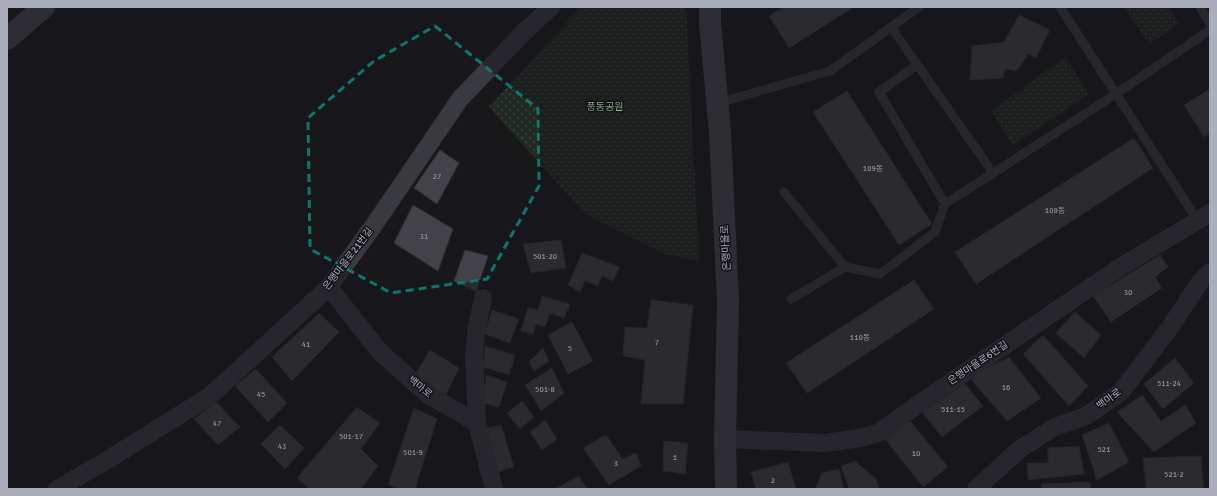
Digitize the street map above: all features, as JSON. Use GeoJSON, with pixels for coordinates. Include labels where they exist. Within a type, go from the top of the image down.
{"type":"FeatureCollection","features":[{"type":"Feature","properties":{"kind":"street"},"geometry":{"type":"LineString","coordinates":[[7,40],[44,7]]}},
{"type":"Feature","properties":{"kind":"street","name":"은행마을로21번길"},"geometry":{"type":"LineString","coordinates":[[57,489],[109,459],[210,396],[329,287],[378,219],[460,99],[522,34],[551,7]]}},
{"type":"Feature","properties":{"kind":"street","name":"은행마을로"},"geometry":{"type":"LineString","coordinates":[[710,7],[710,23],[718,104],[728,301],[725,440],[726,489]]}},
{"type":"Feature","properties":{"kind":"street","name":"은행마을로6번길"},"geometry":{"type":"LineString","coordinates":[[725,440],[826,443],[860,438],[878,433],[1119,268],[1207,216]]}},
{"type":"Feature","properties":{"kind":"street","name":"백마로"},"geometry":{"type":"LineString","coordinates":[[976,489],[1020,448],[1055,427],[1086,416],[1121,392],[1171,326],[1200,282],[1210,272]]}},
{"type":"Feature","properties":{"kind":"street","name":"백마로"},"geometry":{"type":"LineString","coordinates":[[329,287],[379,351],[427,394],[477,423]]}},
{"type":"Feature","properties":{"kind":"street"},"geometry":{"type":"LineString","coordinates":[[483,298],[476,333],[474,356],[477,423],[494,489]]}},
{"type":"Feature","properties":{"kind":"lane"},"geometry":{"type":"LineString","coordinates":[[718,104],[830,71],[919,7]]}},
{"type":"Feature","properties":{"kind":"lane"},"geometry":{"type":"LineString","coordinates":[[1060,7],[1116,94],[1207,216]]}},
{"type":"Feature","properties":{"kind":"lane"},"geometry":{"type":"LineString","coordinates":[[1200,7],[1210,23]]}},
{"type":"Feature","properties":{"kind":"lane"},"geometry":{"type":"LineString","coordinates":[[891,27],[993,173]]}},
{"type":"Feature","properties":{"kind":"lane"},"geometry":{"type":"LineString","coordinates":[[784,192],[845,267],[880,274],[935,232],[945,204],[1116,94],[1210,30]]}},
{"type":"Feature","properties":{"kind":"lane"},"geometry":{"type":"LineString","coordinates":[[917,66],[879,92],[945,204]]}},
{"type":"Feature","properties":{"kind":"lane"},"geometry":{"type":"LineString","coordinates":[[791,299],[845,267]]}},
{"type":"Feature","properties":{"kind":"highlighted area"},"geometry":{"type":"Polygon","coordinates":[[[435,26],[538,109],[539,186],[487,279],[391,293],[310,249],[308,118],[374,61],[435,26]]]}},
{"type":"Feature","properties":{"kind":"green space","name":"풍동공원"},"geometry":{"type":"Polygon","coordinates":[[[581,7],[686,7],[699,261],[664,254],[586,215],[489,107],[581,7]]]}},
{"type":"Feature","properties":{"kind":"green space"},"geometry":{"type":"Polygon","coordinates":[[[1124,7],[1168,7],[1179,24],[1149,44],[1124,7]]]}},
{"type":"Feature","properties":{"kind":"green space"},"geometry":{"type":"Polygon","coordinates":[[[1065,57],[1089,94],[1013,145],[991,111],[1065,57]]]}},
{"type":"Feature","properties":{"kind":"building"},"geometry":{"type":"Polygon","coordinates":[[[784,7],[854,7],[789,48],[769,16],[784,7]]]}},
{"type":"Feature","properties":{"kind":"building"},"geometry":{"type":"Polygon","coordinates":[[[1019,15],[1050,30],[1036,58],[1028,54],[1017,71],[1005,69],[1003,78],[970,80],[972,46],[1004,42],[1019,15]]]}},
{"type":"Feature","properties":{"kind":"building"},"geometry":{"type":"Polygon","coordinates":[[[1210,89],[1210,133],[1204,137],[1184,105],[1210,89]]]}},
{"type":"Feature","properties":{"kind":"building"},"geometry":{"type":"Polygon","coordinates":[[[847,91],[932,224],[899,245],[813,112],[847,91]]]}},
{"type":"Feature","properties":{"kind":"building"},"geometry":{"type":"Polygon","coordinates":[[[1134,138],[1153,168],[976,284],[955,252],[1134,138]]]}},
{"type":"Feature","properties":{"kind":"building"},"geometry":{"type":"Polygon","coordinates":[[[440,150],[459,163],[437,204],[414,188],[440,150]]]}},
{"type":"Feature","properties":{"kind":"building"},"geometry":{"type":"Polygon","coordinates":[[[413,205],[453,229],[438,271],[394,243],[413,205]]]}},
{"type":"Feature","properties":{"kind":"building"},"geometry":{"type":"Polygon","coordinates":[[[561,240],[566,268],[531,273],[523,244],[561,240]]]}},
{"type":"Feature","properties":{"kind":"building"},"geometry":{"type":"Polygon","coordinates":[[[465,250],[488,256],[476,292],[454,281],[465,250]]]}},
{"type":"Feature","properties":{"kind":"building"},"geometry":{"type":"Polygon","coordinates":[[[582,253],[620,267],[613,281],[602,276],[598,286],[585,281],[580,292],[568,285],[582,253]]]}},
{"type":"Feature","properties":{"kind":"building"},"geometry":{"type":"Polygon","coordinates":[[[1160,255],[1168,267],[1155,277],[1162,288],[1111,322],[1093,296],[1160,255]]]}},
{"type":"Feature","properties":{"kind":"building"},"geometry":{"type":"Polygon","coordinates":[[[914,280],[934,309],[807,393],[786,363],[914,280]]]}},
{"type":"Feature","properties":{"kind":"building"},"geometry":{"type":"Polygon","coordinates":[[[542,296],[570,304],[564,318],[550,313],[545,327],[536,324],[533,334],[521,331],[528,308],[538,310],[542,296]]]}},
{"type":"Feature","properties":{"kind":"building"},"geometry":{"type":"Polygon","coordinates":[[[651,300],[693,305],[683,404],[641,404],[645,360],[623,356],[625,327],[647,328],[651,300]]]}},
{"type":"Feature","properties":{"kind":"building"},"geometry":{"type":"Polygon","coordinates":[[[492,310],[519,319],[510,343],[485,334],[492,310]]]}},
{"type":"Feature","properties":{"kind":"building"},"geometry":{"type":"Polygon","coordinates":[[[1075,312],[1101,335],[1084,358],[1056,333],[1075,312]]]}},
{"type":"Feature","properties":{"kind":"building"},"geometry":{"type":"Polygon","coordinates":[[[319,313],[339,332],[292,381],[272,357],[319,313]]]}},
{"type":"Feature","properties":{"kind":"building"},"geometry":{"type":"Polygon","coordinates":[[[572,322],[593,361],[568,374],[548,335],[572,322]]]}},
{"type":"Feature","properties":{"kind":"building"},"geometry":{"type":"Polygon","coordinates":[[[1043,335],[1088,386],[1069,406],[1023,354],[1043,335]]]}},
{"type":"Feature","properties":{"kind":"building"},"geometry":{"type":"Polygon","coordinates":[[[485,346],[515,355],[509,375],[483,367],[485,346]]]}},
{"type":"Feature","properties":{"kind":"building"},"geometry":{"type":"Polygon","coordinates":[[[543,348],[549,361],[534,371],[529,362],[543,348]]]}},
{"type":"Feature","properties":{"kind":"building"},"geometry":{"type":"Polygon","coordinates":[[[430,350],[459,368],[445,396],[416,373],[430,350]]]}},
{"type":"Feature","properties":{"kind":"building"},"geometry":{"type":"Polygon","coordinates":[[[1009,357],[1041,398],[1007,421],[969,377],[1009,357]]]}},
{"type":"Feature","properties":{"kind":"building"},"geometry":{"type":"Polygon","coordinates":[[[1175,358],[1194,383],[1163,409],[1144,384],[1175,358]]]}},
{"type":"Feature","properties":{"kind":"building"},"geometry":{"type":"Polygon","coordinates":[[[552,368],[564,393],[541,411],[525,385],[552,368]]]}},
{"type":"Feature","properties":{"kind":"building"},"geometry":{"type":"Polygon","coordinates":[[[256,369],[287,403],[268,422],[235,386],[256,369]]]}},
{"type":"Feature","properties":{"kind":"building"},"geometry":{"type":"Polygon","coordinates":[[[486,375],[507,382],[499,407],[483,403],[486,375]]]}},
{"type":"Feature","properties":{"kind":"building"},"geometry":{"type":"Polygon","coordinates":[[[965,384],[983,406],[942,437],[922,412],[965,384]]]}},
{"type":"Feature","properties":{"kind":"building"},"geometry":{"type":"Polygon","coordinates":[[[1142,395],[1161,421],[1185,405],[1196,423],[1154,452],[1117,412],[1142,395]]]}},
{"type":"Feature","properties":{"kind":"building"},"geometry":{"type":"Polygon","coordinates":[[[522,401],[534,417],[520,429],[507,413],[522,401]]]}},
{"type":"Feature","properties":{"kind":"building"},"geometry":{"type":"Polygon","coordinates":[[[216,402],[240,427],[218,445],[194,419],[216,402]]]}},
{"type":"Feature","properties":{"kind":"building"},"geometry":{"type":"Polygon","coordinates":[[[357,407],[380,423],[361,449],[378,466],[361,489],[310,489],[297,478],[357,407]]]}},
{"type":"Feature","properties":{"kind":"building"},"geometry":{"type":"Polygon","coordinates":[[[414,408],[437,419],[415,489],[401,489],[388,485],[414,408]]]}},
{"type":"Feature","properties":{"kind":"building"},"geometry":{"type":"Polygon","coordinates":[[[545,420],[557,439],[542,450],[530,432],[545,420]]]}},
{"type":"Feature","properties":{"kind":"building"},"geometry":{"type":"Polygon","coordinates":[[[910,421],[948,467],[923,487],[885,439],[910,421]]]}},
{"type":"Feature","properties":{"kind":"building"},"geometry":{"type":"Polygon","coordinates":[[[1109,423],[1129,462],[1097,480],[1082,435],[1109,423]]]}},
{"type":"Feature","properties":{"kind":"building"},"geometry":{"type":"Polygon","coordinates":[[[280,425],[304,448],[285,469],[261,444],[280,425]]]}},
{"type":"Feature","properties":{"kind":"building"},"geometry":{"type":"Polygon","coordinates":[[[501,425],[514,467],[497,472],[486,428],[501,425]]]}},
{"type":"Feature","properties":{"kind":"building"},"geometry":{"type":"Polygon","coordinates":[[[606,435],[623,459],[636,453],[641,466],[609,485],[583,448],[606,435]]]}},
{"type":"Feature","properties":{"kind":"building"},"geometry":{"type":"Polygon","coordinates":[[[664,441],[688,443],[685,474],[663,471],[664,441]]]}},
{"type":"Feature","properties":{"kind":"building"},"geometry":{"type":"Polygon","coordinates":[[[1079,446],[1084,474],[1028,480],[1027,463],[1048,463],[1048,448],[1079,446]]]}},
{"type":"Feature","properties":{"kind":"building"},"geometry":{"type":"Polygon","coordinates":[[[1201,456],[1204,489],[1146,489],[1143,458],[1201,456]]]}},
{"type":"Feature","properties":{"kind":"building"},"geometry":{"type":"Polygon","coordinates":[[[855,461],[876,479],[879,489],[849,489],[841,466],[855,461]]]}},
{"type":"Feature","properties":{"kind":"building"},"geometry":{"type":"Polygon","coordinates":[[[788,462],[796,489],[756,489],[751,472],[788,462]]]}},
{"type":"Feature","properties":{"kind":"building"},"geometry":{"type":"Polygon","coordinates":[[[839,469],[844,489],[815,489],[822,473],[839,469]]]}},
{"type":"Feature","properties":{"kind":"building"},"geometry":{"type":"Polygon","coordinates":[[[579,476],[587,489],[554,489],[579,476]]]}},
{"type":"Feature","properties":{"kind":"building"},"geometry":{"type":"Polygon","coordinates":[[[1090,482],[1091,489],[1042,489],[1041,484],[1090,482]]]}}]}
